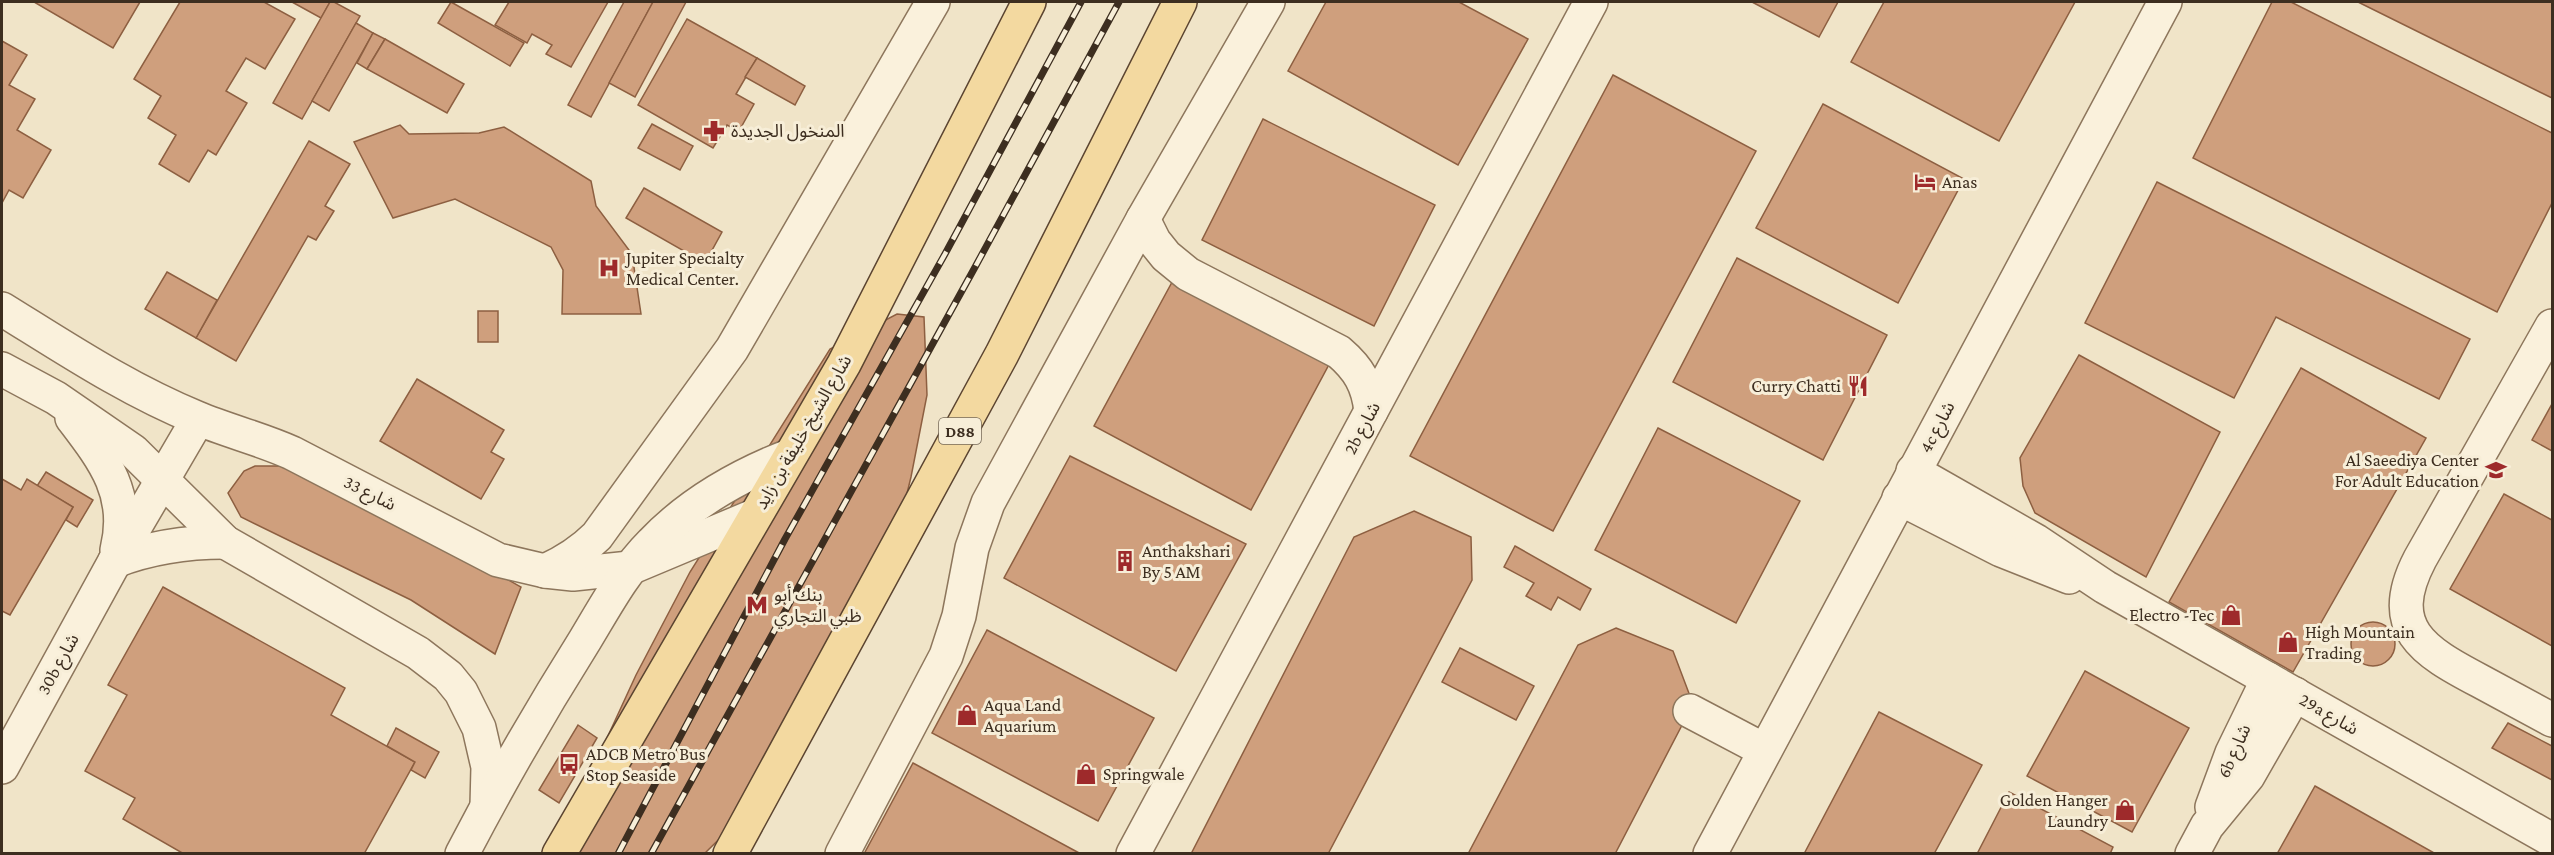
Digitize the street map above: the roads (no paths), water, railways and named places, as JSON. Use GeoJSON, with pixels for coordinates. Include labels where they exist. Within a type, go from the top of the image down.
{"type":"FeatureCollection","features":[{"type":"Feature","properties":{"kind":"main road","name":"شارع الشيخ خليفة بن زايد"},"geometry":{"type":"LineString","coordinates":[[559,854],[844,364],[1029,2]]}},
{"type":"Feature","properties":{"kind":"main road","name":"D88"},"geometry":{"type":"LineString","coordinates":[[730,854],[1002,354],[1180,2]]}},
{"type":"Feature","properties":{"kind":"street"},"geometry":{"type":"LineString","coordinates":[[545,571],[564,563],[582,551],[597,536],[732,349],[933,2]]}},
{"type":"Feature","properties":{"kind":"street"},"geometry":{"type":"LineString","coordinates":[[842,854],[946,656],[959,616],[972,548],[988,503],[1143,219],[1268,2]]}},
{"type":"Feature","properties":{"kind":"street","name":"2b شارع"},"geometry":{"type":"LineString","coordinates":[[1133,854],[1591,2]]}},
{"type":"Feature","properties":{"kind":"street","name":"4c شارع"},"geometry":{"type":"LineString","coordinates":[[1710,854],[2165,2]]}},
{"type":"Feature","properties":{"kind":"street"},"geometry":{"type":"LineString","coordinates":[[1143,219],[1160,249],[1188,274],[1339,352],[1354,365],[1363,379],[1369,395],[1371,411]]}},
{"type":"Feature","properties":{"kind":"street","name":"شارع 33"},"geometry":{"type":"LineString","coordinates":[[2,309],[125,384],[198,419],[258,438],[292,453],[498,560],[545,571],[573,574],[630,568],[754,516]]}},
{"type":"Feature","properties":{"kind":"street"},"geometry":{"type":"LineString","coordinates":[[2553,327],[2416,567],[2409,581],[2406,606],[2412,630],[2426,650],[2447,664],[2553,720]]}},
{"type":"Feature","properties":{"kind":"street"},"geometry":{"type":"LineString","coordinates":[[2,369],[56,398],[133,451],[162,477],[225,542],[418,653],[448,676],[461,692],[479,728],[488,767],[487,806]]}},
{"type":"Feature","properties":{"kind":"street","name":"30b شارع"},"geometry":{"type":"LineString","coordinates":[[56,398],[100,454],[111,473],[122,516],[115,561]]}},
{"type":"Feature","properties":{"kind":"street","name":"30b شارع"},"geometry":{"type":"LineString","coordinates":[[2,767],[162,477],[198,419]]}},
{"type":"Feature","properties":{"kind":"street"},"geometry":{"type":"LineString","coordinates":[[462,854],[548,700],[630,568],[651,543],[702,501],[759,468],[789,456]]}},
{"type":"Feature","properties":{"kind":"street","name":"29a شارع"},"geometry":{"type":"LineString","coordinates":[[1906,485],[2025,561],[2078,580],[2106,587],[2553,840]]}},
{"type":"Feature","properties":{"kind":"street"},"geometry":{"type":"LineString","coordinates":[[115,561],[136,553],[180,544],[225,542]]}},
{"type":"Feature","properties":{"kind":"street","name":"6b شارع"},"geometry":{"type":"LineString","coordinates":[[2200,840],[2232,753],[2282,687]]}},
{"type":"Feature","properties":{"kind":"street"},"geometry":{"type":"LineString","coordinates":[[1690,711],[1764,750]]}},
{"type":"Feature","properties":{"kind":"railway"},"geometry":{"type":"LineString","coordinates":[[618,854],[785,539],[945,254],[1081,2]]}},
{"type":"Feature","properties":{"kind":"railway"},"geometry":{"type":"LineString","coordinates":[[651,854],[1119,2]]}},
{"type":"Feature","properties":{"kind":"place","name":"المنخول الجديدة"},"geometry":{"type":"Point","coordinates":[714,131]}},
{"type":"Feature","properties":{"kind":"place","name":"Anas"},"geometry":{"type":"Point","coordinates":[1925,182]}},
{"type":"Feature","properties":{"kind":"place","name":"Jupiter Specialty Medical Center."},"geometry":{"type":"Point","coordinates":[609,268]}},
{"type":"Feature","properties":{"kind":"place","name":"Curry Chatti"},"geometry":{"type":"Point","coordinates":[1858,386]}},
{"type":"Feature","properties":{"kind":"place","name":"Al Saeediya Center For Adult Education"},"geometry":{"type":"Point","coordinates":[2496,470]}},
{"type":"Feature","properties":{"kind":"place","name":"Anthakshari By 5 AM"},"geometry":{"type":"Point","coordinates":[1125,561]}},
{"type":"Feature","properties":{"kind":"place","name":"بنك أبو ظبي التجاري"},"geometry":{"type":"Point","coordinates":[757,605]}},
{"type":"Feature","properties":{"kind":"place","name":"Electro -Tec"},"geometry":{"type":"Point","coordinates":[2231,615]}},
{"type":"Feature","properties":{"kind":"place","name":"High Mountain Trading"},"geometry":{"type":"Point","coordinates":[2288,642]}},
{"type":"Feature","properties":{"kind":"place","name":"Aqua Land Aquarium"},"geometry":{"type":"Point","coordinates":[967,715]}},
{"type":"Feature","properties":{"kind":"place","name":"ADCB Metro Bus Stop Seaside"},"geometry":{"type":"Point","coordinates":[569,764]}},
{"type":"Feature","properties":{"kind":"place","name":"Springwale"},"geometry":{"type":"Point","coordinates":[1086,774]}},
{"type":"Feature","properties":{"kind":"place","name":"Golden Hanger Laundry"},"geometry":{"type":"Point","coordinates":[2125,810]}}]}
